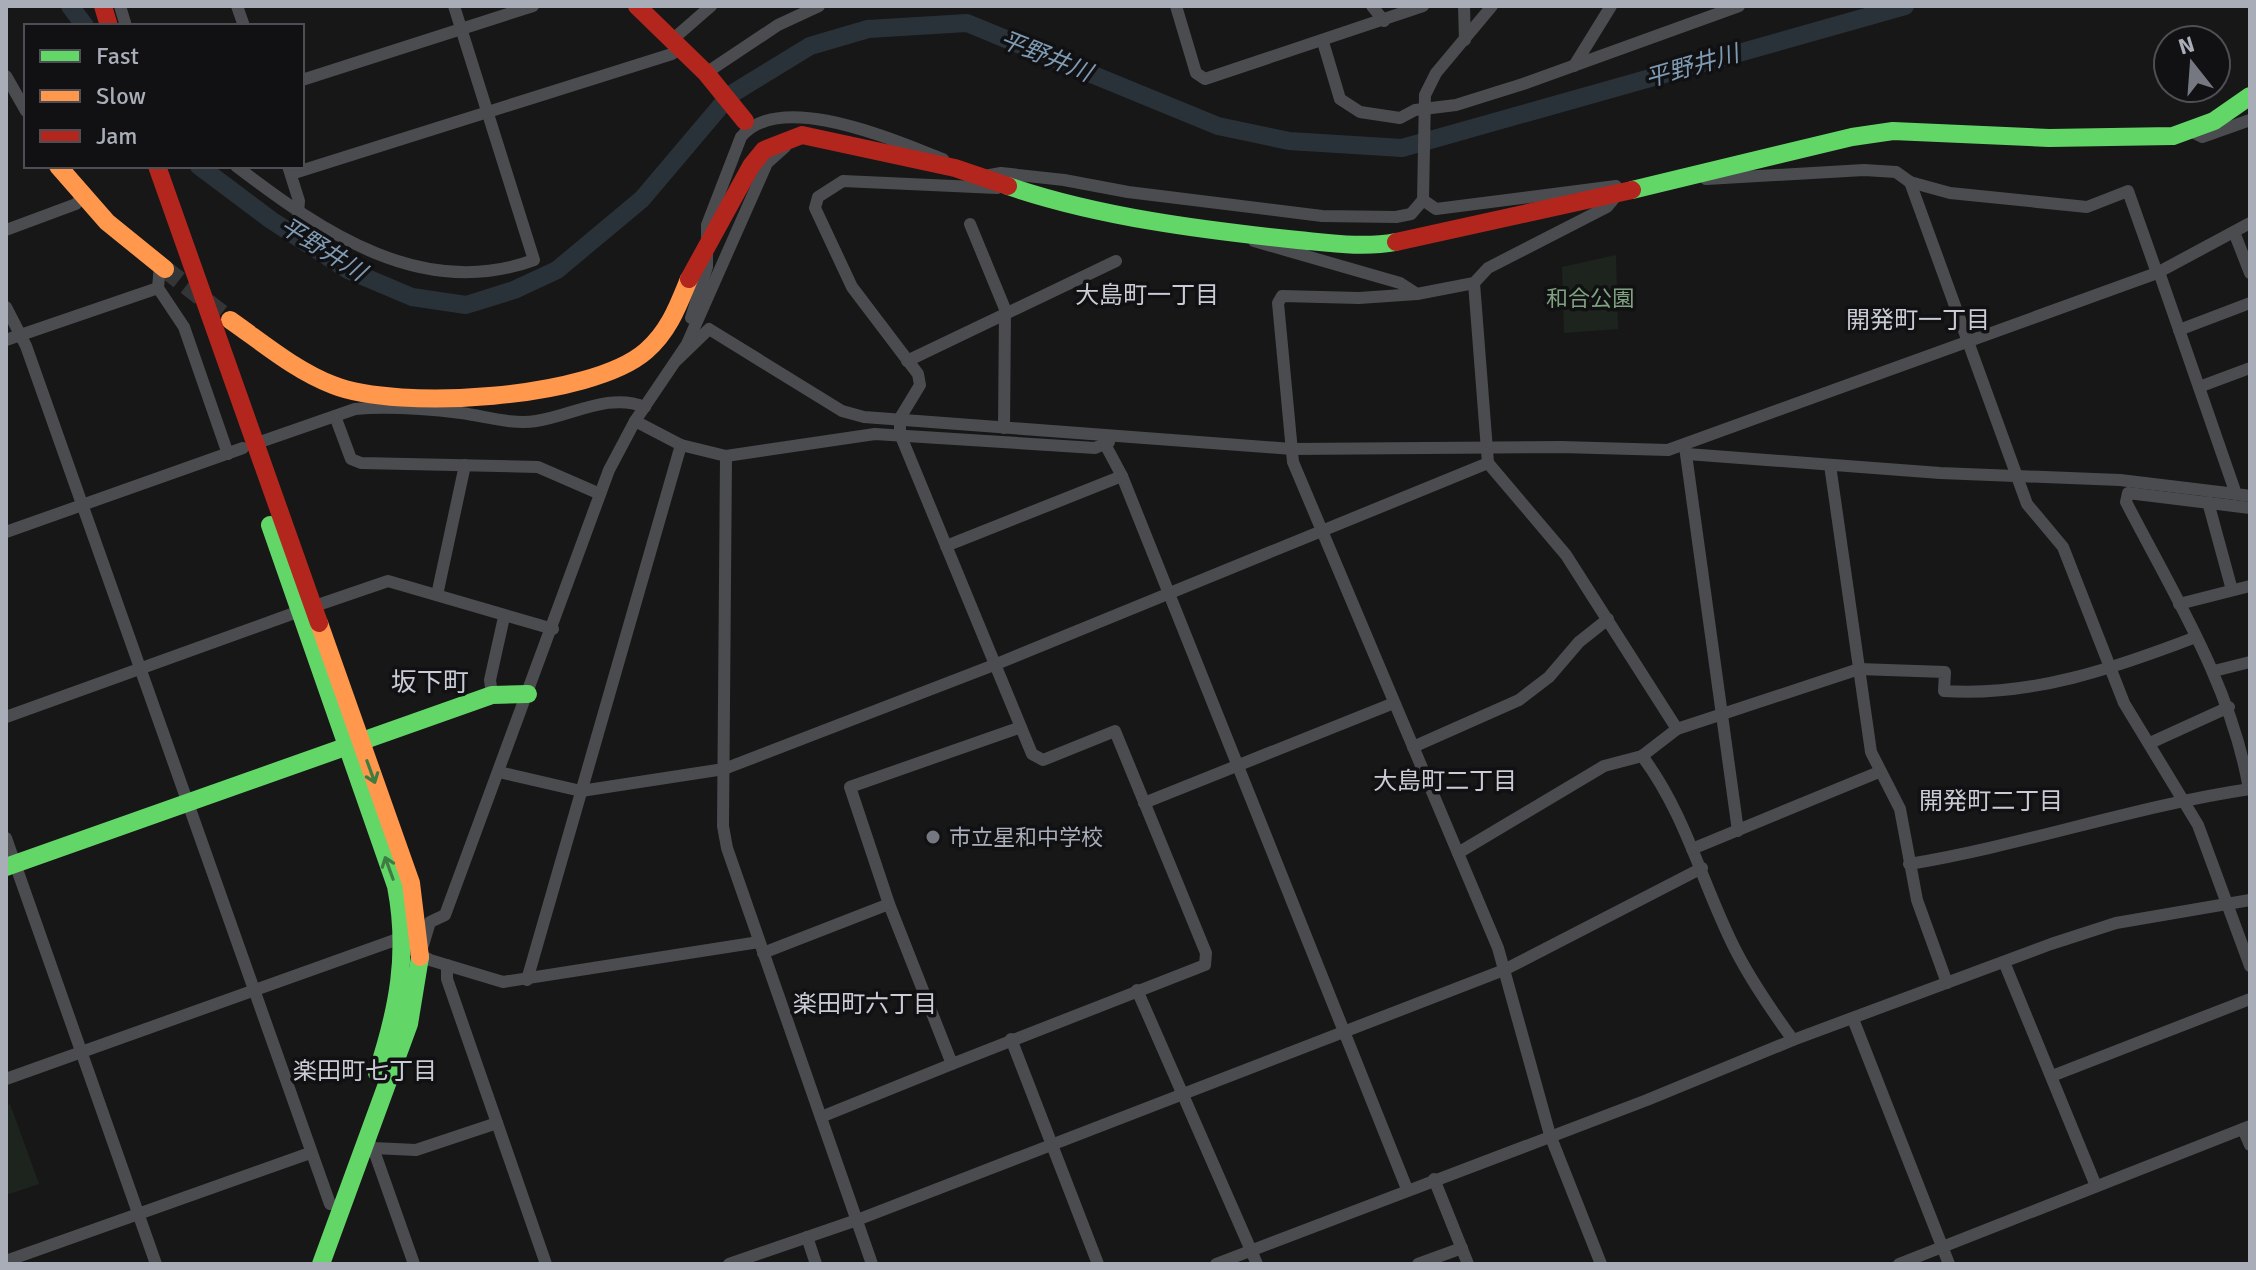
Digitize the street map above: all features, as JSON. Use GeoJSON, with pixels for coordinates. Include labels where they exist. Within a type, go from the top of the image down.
{"type":"FeatureCollection","features":[{"type":"Feature","properties":{"kind":"street"},"geometry":{"type":"LineString","coordinates":[[239,168],[298,213],[414,268],[441,274],[471,275],[507,270],[534,260],[454,6]]}},
{"type":"Feature","properties":{"kind":"street"},"geometry":{"type":"LineString","coordinates":[[304,79],[533,6]]}},
{"type":"Feature","properties":{"kind":"street"},"geometry":{"type":"LineString","coordinates":[[637,6],[708,75],[747,124]]}},
{"type":"Feature","properties":{"kind":"street"},"geometry":{"type":"LineString","coordinates":[[304,166],[672,54],[676,44],[711,6]]}},
{"type":"Feature","properties":{"kind":"street"},"geometry":{"type":"LineString","coordinates":[[708,75],[778,25],[819,6]]}},
{"type":"Feature","properties":{"kind":"street"},"geometry":{"type":"LineString","coordinates":[[1176,6],[1196,73],[1205,79],[1423,6]]}},
{"type":"Feature","properties":{"kind":"street"},"geometry":{"type":"LineString","coordinates":[[1372,6],[1384,21]]}},
{"type":"Feature","properties":{"kind":"street"},"geometry":{"type":"LineString","coordinates":[[1464,6],[1465,40]]}},
{"type":"Feature","properties":{"kind":"street"},"geometry":{"type":"LineString","coordinates":[[984,176],[1001,173],[1064,180],[1128,192],[1322,216],[1396,217],[1411,214],[1423,200],[1425,95],[1436,73],[1492,6]]}},
{"type":"Feature","properties":{"kind":"street"},"geometry":{"type":"LineString","coordinates":[[1574,66],[1611,6]]}},
{"type":"Feature","properties":{"kind":"street"},"geometry":{"type":"LineString","coordinates":[[1323,42],[1340,99],[1360,112],[1400,118],[1415,110],[1424,115],[1456,105],[1739,6]]}},
{"type":"Feature","properties":{"kind":"street"},"geometry":{"type":"LineString","coordinates":[[6,76],[24,108]]}},
{"type":"Feature","properties":{"kind":"street"},"geometry":{"type":"LineString","coordinates":[[230,320],[301,369],[334,386],[374,395],[492,397],[536,393],[588,379],[619,368],[645,352],[669,326],[696,262],[708,247],[751,166],[764,150],[802,135],[955,168],[1013,188],[1099,209],[1239,234],[1344,244],[1387,244],[1617,195],[1852,137],[1893,131],[2049,138],[2173,136],[2192,132],[2220,119],[2250,96]]}},
{"type":"Feature","properties":{"kind":"street"},"geometry":{"type":"LineString","coordinates":[[747,124],[787,116],[838,124],[947,160],[955,168]]}},
{"type":"Feature","properties":{"kind":"street"},"geometry":{"type":"LineString","coordinates":[[2192,132],[2202,137],[2250,120]]}},
{"type":"Feature","properties":{"kind":"street"},"geometry":{"type":"LineString","coordinates":[[677,360],[707,267],[707,225],[747,124]]}},
{"type":"Feature","properties":{"kind":"street"},"geometry":{"type":"LineString","coordinates":[[308,1264],[394,1021],[405,970],[413,949],[430,922],[445,915],[553,629],[609,470],[635,421],[677,360],[767,163],[802,135]]}},
{"type":"Feature","properties":{"kind":"street"},"geometry":{"type":"LineString","coordinates":[[59,168],[81,198],[113,230],[163,267],[158,288],[184,327],[242,449],[306,609],[353,745],[411,883],[413,949],[409,1024],[369,1143],[321,1264]]}},
{"type":"Feature","properties":{"kind":"street"},"geometry":{"type":"LineString","coordinates":[[145,168],[170,224]]}},
{"type":"Feature","properties":{"kind":"street"},"geometry":{"type":"LineString","coordinates":[[157,168],[170,224],[242,449]]}},
{"type":"Feature","properties":{"kind":"street"},"geometry":{"type":"LineString","coordinates":[[289,170],[299,201],[298,213]]}},
{"type":"Feature","properties":{"kind":"street"},"geometry":{"type":"LineString","coordinates":[[1423,200],[1436,209],[1640,183],[1864,170],[1896,172],[1910,182],[1965,196],[2087,207],[2128,191],[2236,494]]}},
{"type":"Feature","properties":{"kind":"street"},"geometry":{"type":"LineString","coordinates":[[821,1117],[1011,1039],[1205,965],[1206,953],[1115,731],[1043,760],[1032,754],[900,434],[900,418],[920,385],[918,374],[852,287],[815,208],[818,197],[843,181],[1013,188]]}},
{"type":"Feature","properties":{"kind":"street"},"geometry":{"type":"LineString","coordinates":[[1910,182],[2035,517],[2063,547],[2108,671],[2124,703],[2185,798],[2250,966]]}},
{"type":"Feature","properties":{"kind":"street"},"geometry":{"type":"LineString","coordinates":[[1601,1264],[1550,1135],[1504,970],[1293,462],[1278,303],[1282,296],[1359,298],[1417,294],[1474,283],[1488,268],[1607,207],[1617,195]]}},
{"type":"Feature","properties":{"kind":"street"},"geometry":{"type":"LineString","coordinates":[[6,230],[76,204],[81,198]]}},
{"type":"Feature","properties":{"kind":"street"},"geometry":{"type":"LineString","coordinates":[[1686,450],[2158,272],[2250,223]]}},
{"type":"Feature","properties":{"kind":"street"},"geometry":{"type":"LineString","coordinates":[[970,224],[1005,314],[1004,428]]}},
{"type":"Feature","properties":{"kind":"street"},"geometry":{"type":"LineString","coordinates":[[2234,232],[2250,273]]}},
{"type":"Feature","properties":{"kind":"street"},"geometry":{"type":"LineString","coordinates":[[1239,234],[1400,283],[1417,294]]}},
{"type":"Feature","properties":{"kind":"street"},"geometry":{"type":"LineString","coordinates":[[907,361],[1116,261]]}},
{"type":"Feature","properties":{"kind":"street"},"geometry":{"type":"LineString","coordinates":[[1474,283],[1488,463],[1566,555],[1677,729]]}},
{"type":"Feature","properties":{"kind":"street"},"geometry":{"type":"LineString","coordinates":[[6,340],[158,288]]}},
{"type":"Feature","properties":{"kind":"street"},"geometry":{"type":"LineString","coordinates":[[2179,330],[2250,303]]}},
{"type":"Feature","properties":{"kind":"street"},"geometry":{"type":"LineString","coordinates":[[6,307],[22,334],[330,1204]]}},
{"type":"Feature","properties":{"kind":"street"},"geometry":{"type":"LineString","coordinates":[[677,360],[709,329],[842,411],[864,417],[1004,428],[1110,441]]}},
{"type":"Feature","properties":{"kind":"street"},"geometry":{"type":"LineString","coordinates":[[2199,387],[2250,368]]}},
{"type":"Feature","properties":{"kind":"street"},"geometry":{"type":"LineString","coordinates":[[6,532],[335,416],[372,408],[535,422],[587,406],[621,402],[645,407]]}},
{"type":"Feature","properties":{"kind":"street"},"geometry":{"type":"LineString","coordinates":[[335,416],[351,459],[361,463],[538,467],[600,494]]}},
{"type":"Feature","properties":{"kind":"street"},"geometry":{"type":"LineString","coordinates":[[635,421],[681,445],[726,456],[875,434],[1292,449],[1686,450],[1830,465],[2120,480],[2250,496]]}},
{"type":"Feature","properties":{"kind":"street"},"geometry":{"type":"LineString","coordinates":[[1110,441],[1407,1189]]}},
{"type":"Feature","properties":{"kind":"street"},"geometry":{"type":"LineString","coordinates":[[527,980],[681,445]]}},
{"type":"Feature","properties":{"kind":"street"},"geometry":{"type":"LineString","coordinates":[[1686,450],[1738,831]]}},
{"type":"Feature","properties":{"kind":"street"},"geometry":{"type":"LineString","coordinates":[[726,456],[723,826],[727,848],[872,1264]]}},
{"type":"Feature","properties":{"kind":"street"},"geometry":{"type":"LineString","coordinates":[[499,772],[581,791],[724,769],[994,665],[1488,463]]}},
{"type":"Feature","properties":{"kind":"street"},"geometry":{"type":"LineString","coordinates":[[437,595],[465,465]]}},
{"type":"Feature","properties":{"kind":"street"},"geometry":{"type":"LineString","coordinates":[[1830,465],[1871,752],[1900,809],[1917,900],[1947,983]]}},
{"type":"Feature","properties":{"kind":"street"},"geometry":{"type":"LineString","coordinates":[[946,546],[1122,476]]}},
{"type":"Feature","properties":{"kind":"street"},"geometry":{"type":"LineString","coordinates":[[1909,864],[1975,853],[2185,798],[2250,789],[2242,747],[2214,671],[2126,502],[2128,493],[2250,508]]}},
{"type":"Feature","properties":{"kind":"street"},"geometry":{"type":"LineString","coordinates":[[2208,502],[2232,590]]}},
{"type":"Feature","properties":{"kind":"street"},"geometry":{"type":"LineString","coordinates":[[6,717],[388,581],[553,629]]}},
{"type":"Feature","properties":{"kind":"street"},"geometry":{"type":"LineString","coordinates":[[2179,604],[2250,586]]}},
{"type":"Feature","properties":{"kind":"street"},"geometry":{"type":"LineString","coordinates":[[492,695],[490,680],[504,617]]}},
{"type":"Feature","properties":{"kind":"street"},"geometry":{"type":"LineString","coordinates":[[1413,747],[1519,700],[1549,677],[1579,642],[1608,619]]}},
{"type":"Feature","properties":{"kind":"street"},"geometry":{"type":"LineString","coordinates":[[1458,853],[1604,766],[1642,756],[1677,729],[1859,669],[1945,672],[1944,691],[1988,694],[2108,671],[2196,637]]}},
{"type":"Feature","properties":{"kind":"street"},"geometry":{"type":"LineString","coordinates":[[2214,671],[2250,662]]}},
{"type":"Feature","properties":{"kind":"street"},"geometry":{"type":"LineString","coordinates":[[11,866],[492,695],[528,694]]}},
{"type":"Feature","properties":{"kind":"street"},"geometry":{"type":"LineString","coordinates":[[1144,803],[1394,703]]}},
{"type":"Feature","properties":{"kind":"street"},"geometry":{"type":"LineString","coordinates":[[2150,743],[2229,707]]}},
{"type":"Feature","properties":{"kind":"street"},"geometry":{"type":"LineString","coordinates":[[952,1064],[889,904],[850,787],[1021,727]]}},
{"type":"Feature","properties":{"kind":"street"},"geometry":{"type":"LineString","coordinates":[[1642,756],[1658,776],[1702,868],[1735,950],[1793,1040]]}},
{"type":"Feature","properties":{"kind":"street"},"geometry":{"type":"LineString","coordinates":[[1692,849],[1809,798],[1879,772]]}},
{"type":"Feature","properties":{"kind":"street"},"geometry":{"type":"LineString","coordinates":[[6,838],[11,866],[156,1264]]}},
{"type":"Feature","properties":{"kind":"street"},"geometry":{"type":"LineString","coordinates":[[729,1264],[857,1220],[1504,970],[1702,868]]}},
{"type":"Feature","properties":{"kind":"street"},"geometry":{"type":"LineString","coordinates":[[1216,1264],[1793,1040],[2004,962],[2116,923],[2250,900]]}},
{"type":"Feature","properties":{"kind":"street"},"geometry":{"type":"LineString","coordinates":[[6,1079],[395,940],[430,960],[503,982],[761,947],[889,904]]}},
{"type":"Feature","properties":{"kind":"street"},"geometry":{"type":"LineString","coordinates":[[2004,962],[2096,1186]]}},
{"type":"Feature","properties":{"kind":"street"},"geometry":{"type":"LineString","coordinates":[[447,965],[447,979],[546,1264]]}},
{"type":"Feature","properties":{"kind":"street"},"geometry":{"type":"LineString","coordinates":[[1137,990],[1257,1264]]}},
{"type":"Feature","properties":{"kind":"street"},"geometry":{"type":"LineString","coordinates":[[2052,1076],[2250,999]]}},
{"type":"Feature","properties":{"kind":"street"},"geometry":{"type":"LineString","coordinates":[[1853,1019],[1949,1264]]}},
{"type":"Feature","properties":{"kind":"street"},"geometry":{"type":"LineString","coordinates":[[1011,1039],[1098,1264]]}},
{"type":"Feature","properties":{"kind":"street"},"geometry":{"type":"LineString","coordinates":[[369,1143],[416,1150],[497,1123]]}},
{"type":"Feature","properties":{"kind":"street"},"geometry":{"type":"LineString","coordinates":[[1899,1264],[2247,1127],[2250,1145]]}},
{"type":"Feature","properties":{"kind":"street"},"geometry":{"type":"LineString","coordinates":[[369,1143],[414,1264]]}},
{"type":"Feature","properties":{"kind":"street"},"geometry":{"type":"LineString","coordinates":[[6,1261],[310,1153]]}},
{"type":"Feature","properties":{"kind":"street"},"geometry":{"type":"LineString","coordinates":[[1434,1179],[1468,1264]]}},
{"type":"Feature","properties":{"kind":"street"},"geometry":{"type":"LineString","coordinates":[[807,1237],[816,1264]]}},
{"type":"Feature","properties":{"kind":"street"},"geometry":{"type":"LineString","coordinates":[[1418,1264],[1462,1248]]}},
{"type":"Feature","properties":{"kind":"green space","name":"和合公園"},"geometry":{"type":"Polygon","coordinates":[[[1616,255],[1618,329],[1564,333],[1562,267],[1616,255]]]}},
{"type":"Feature","properties":{"kind":"green space"},"geometry":{"type":"Polygon","coordinates":[[[10,1104],[39,1184],[6,1195],[6,1106],[10,1104]]]}},
{"type":"Feature","properties":{"kind":"waterway","name":"平野井川"},"geometry":{"type":"LineString","coordinates":[[70,6],[84,24]]}},
{"type":"Feature","properties":{"kind":"waterway","name":"平野井川"},"geometry":{"type":"LineString","coordinates":[[202,168],[271,220],[348,270],[412,297],[466,305],[514,290],[557,270],[642,199],[730,95],[810,46],[868,29],[967,23],[1218,126],[1289,141],[1402,148],[1905,6]]}},
{"type":"Feature","properties":{"kind":"tunnel"},"geometry":{"type":"LineString","coordinates":[[165,269],[230,320]]}},
{"type":"Feature","properties":{"kind":"traffic: fast"},"geometry":{"type":"LineString","coordinates":[[1632,190],[1852,137],[1893,131],[2049,138],[2173,136],[2214,121],[2250,96]]}},
{"type":"Feature","properties":{"kind":"traffic: fast"},"geometry":{"type":"LineString","coordinates":[[1008,186],[1078,206],[1188,227],[1335,244],[1396,242]]}},
{"type":"Feature","properties":{"kind":"traffic: fast"},"geometry":{"type":"LineString","coordinates":[[270,525],[396,886],[401,934],[399,981],[391,1026],[377,1073]]}},
{"type":"Feature","properties":{"kind":"traffic: fast"},"geometry":{"type":"LineString","coordinates":[[6,867],[492,695],[528,694]]}},
{"type":"Feature","properties":{"kind":"traffic: fast"},"geometry":{"type":"LineString","coordinates":[[321,1264],[409,1024],[420,957]]}},
{"type":"Feature","properties":{"kind":"traffic: slow"},"geometry":{"type":"LineString","coordinates":[[60,168],[107,222],[165,269]]}},
{"type":"Feature","properties":{"kind":"traffic: slow"},"geometry":{"type":"LineString","coordinates":[[230,320],[293,364],[333,385],[363,393],[402,397],[493,396],[583,380],[619,367],[646,351],[672,318],[689,279]]}},
{"type":"Feature","properties":{"kind":"traffic: slow"},"geometry":{"type":"LineString","coordinates":[[319,623],[411,883],[420,957]]}},
{"type":"Feature","properties":{"kind":"traffic: jam"},"geometry":{"type":"LineString","coordinates":[[103,6],[108,24]]}},
{"type":"Feature","properties":{"kind":"traffic: jam"},"geometry":{"type":"LineString","coordinates":[[637,6],[706,73],[745,121]]}},
{"type":"Feature","properties":{"kind":"traffic: jam"},"geometry":{"type":"LineString","coordinates":[[689,279],[751,166],[764,150],[802,135],[955,168],[1008,186]]}},
{"type":"Feature","properties":{"kind":"traffic: jam"},"geometry":{"type":"LineString","coordinates":[[158,168],[319,623]]}},
{"type":"Feature","properties":{"kind":"traffic: jam"},"geometry":{"type":"LineString","coordinates":[[1396,242],[1632,190]]}},
{"type":"Feature","properties":{"kind":"place","name":"市立星和中学校"},"geometry":{"type":"Point","coordinates":[933,837]}},
{"type":"Feature","properties":{"kind":"district","name":"大島町一丁目"},"geometry":{"type":"Point","coordinates":[1147,295]}},
{"type":"Feature","properties":{"kind":"district","name":"開発町一丁目"},"geometry":{"type":"Point","coordinates":[1918,320]}},
{"type":"Feature","properties":{"kind":"district","name":"坂下町"},"geometry":{"type":"Point","coordinates":[430,683]}},
{"type":"Feature","properties":{"kind":"district","name":"大島町二丁目"},"geometry":{"type":"Point","coordinates":[1445,781]}},
{"type":"Feature","properties":{"kind":"district","name":"開発町二丁目"},"geometry":{"type":"Point","coordinates":[1991,801]}},
{"type":"Feature","properties":{"kind":"district","name":"楽田町六丁目"},"geometry":{"type":"Point","coordinates":[865,1004]}},
{"type":"Feature","properties":{"kind":"district","name":"楽田町七丁目"},"geometry":{"type":"Point","coordinates":[365,1071]}}]}
